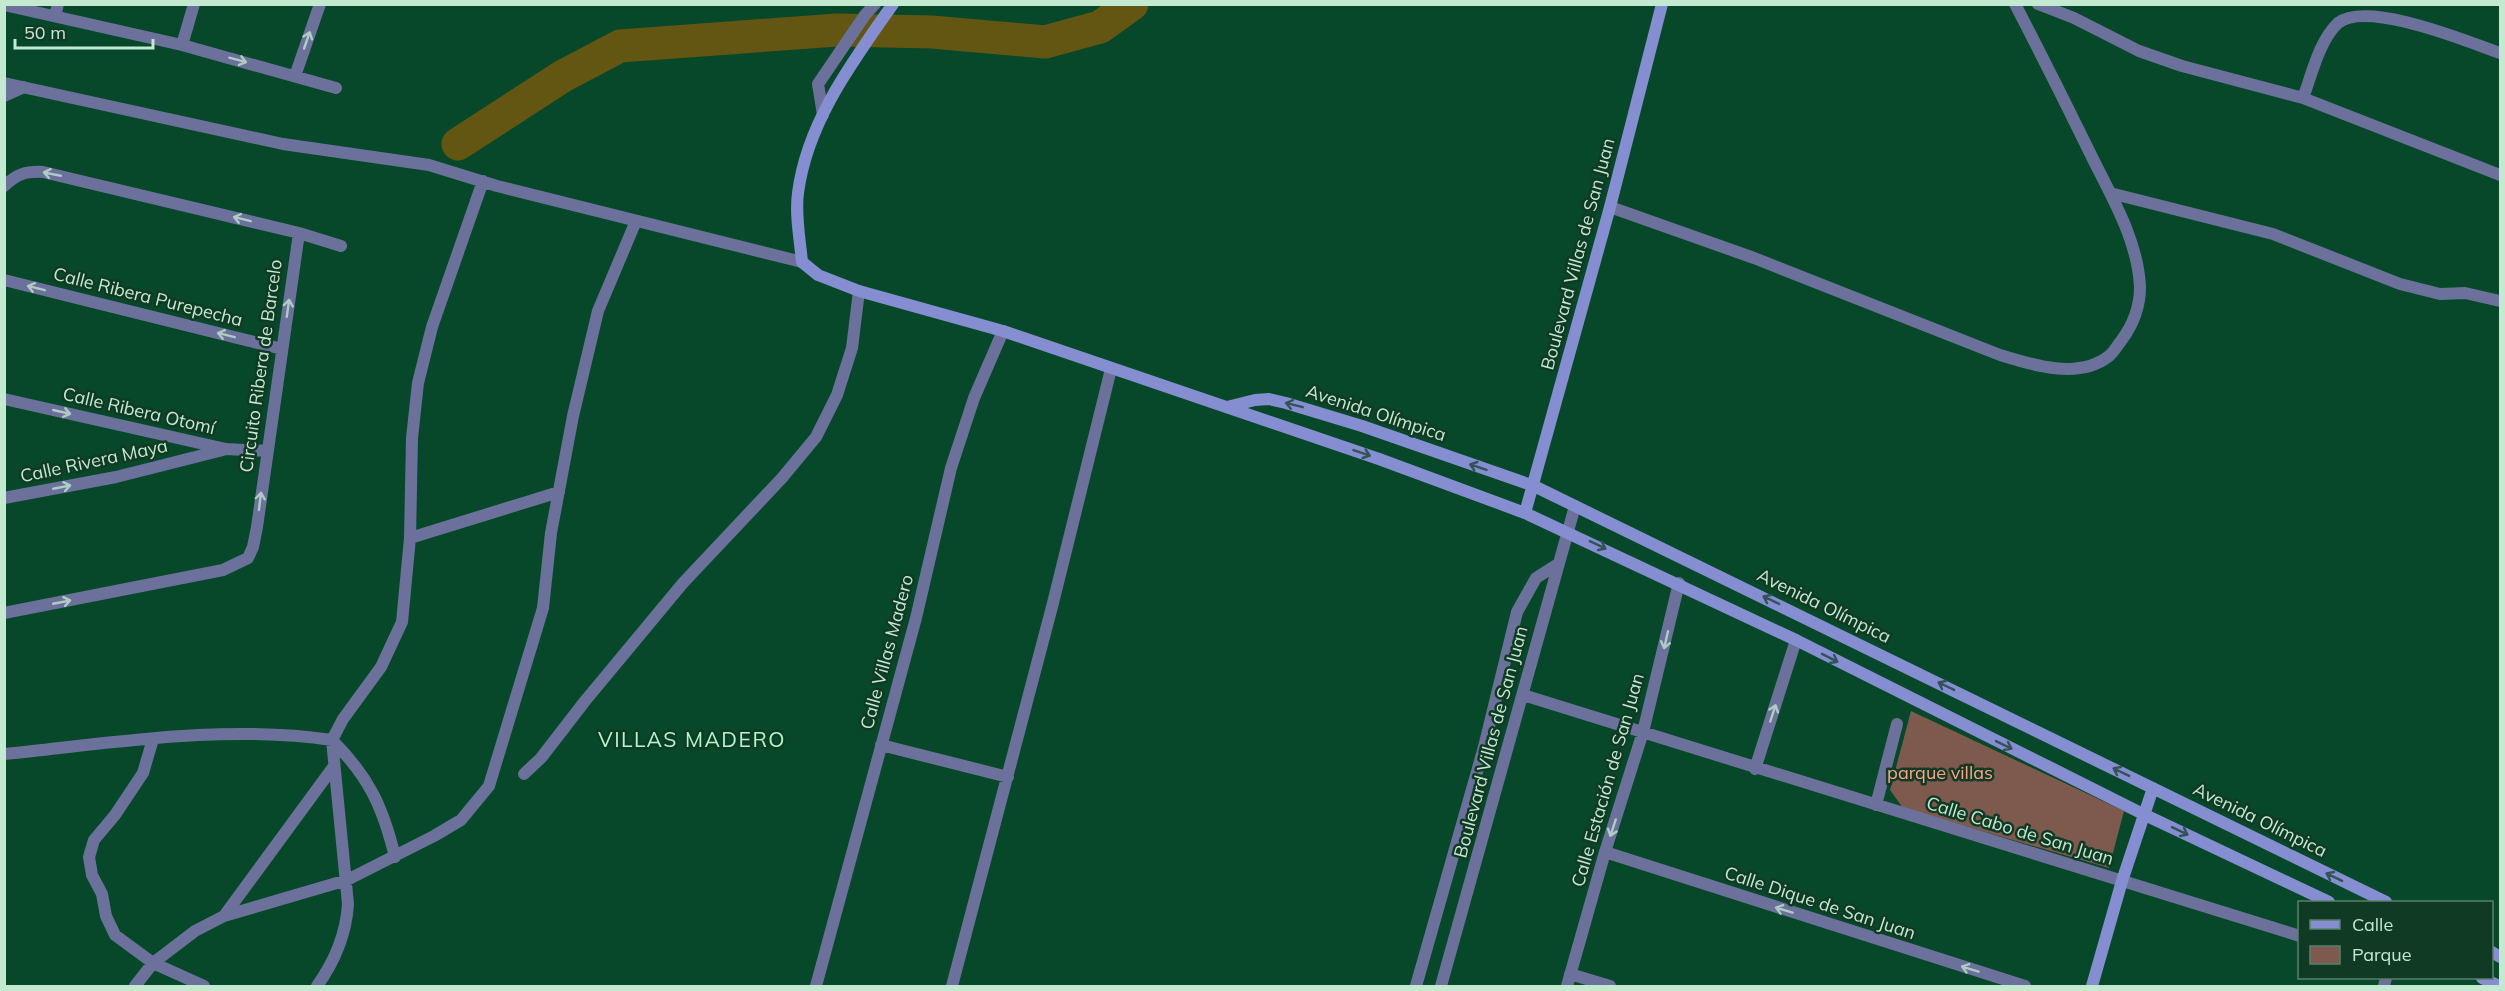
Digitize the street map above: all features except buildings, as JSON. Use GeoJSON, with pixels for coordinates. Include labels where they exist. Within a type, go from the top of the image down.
{"type":"FeatureCollection","features":[{"type":"Feature","properties":{"kind":"street"},"geometry":{"type":"LineString","coordinates":[[182,45],[194,4]]}},
{"type":"Feature","properties":{"kind":"street"},"geometry":{"type":"LineString","coordinates":[[295,76],[320,4]]}},
{"type":"Feature","properties":{"kind":"street"},"geometry":{"type":"LineString","coordinates":[[823,115],[818,84],[875,4]]}},
{"type":"Feature","properties":{"kind":"street"},"geometry":{"type":"LineString","coordinates":[[802,262],[798,194],[804,163],[823,115],[840,81],[893,4]]}},
{"type":"Feature","properties":{"kind":"street","name":"Boulevard Villas de San Juan"},"geometry":{"type":"LineString","coordinates":[[1526,513],[1610,207],[1662,4]]}},
{"type":"Feature","properties":{"kind":"street"},"geometry":{"type":"LineString","coordinates":[[1610,207],[1754,258],[2000,355],[2031,365],[2059,368],[2082,367],[2110,355],[2137,312],[2140,286],[2129,234],[2014,4]]}},
{"type":"Feature","properties":{"kind":"street"},"geometry":{"type":"LineString","coordinates":[[2038,4],[2074,18],[2139,51],[2182,66],[2303,98],[2500,175]]}},
{"type":"Feature","properties":{"kind":"street"},"geometry":{"type":"LineString","coordinates":[[4,5],[56,10],[336,88]]}},
{"type":"Feature","properties":{"kind":"street"},"geometry":{"type":"LineString","coordinates":[[2303,98],[2324,43],[2331,31],[2346,17],[2363,13],[2378,13],[2411,21],[2500,53]]}},
{"type":"Feature","properties":{"kind":"street"},"geometry":{"type":"LineString","coordinates":[[4,83],[284,144],[429,165],[636,221],[802,262],[818,275],[859,291],[1003,331],[1379,459],[1526,513],[1569,532],[1796,640],[2143,814],[2326,901]]}},
{"type":"Feature","properties":{"kind":"street"},"geometry":{"type":"LineString","coordinates":[[4,96],[24,87]]}},
{"type":"Feature","properties":{"kind":"street"},"geometry":{"type":"LineString","coordinates":[[4,186],[16,175],[28,171],[43,172],[299,233],[341,246]]}},
{"type":"Feature","properties":{"kind":"street"},"geometry":{"type":"LineString","coordinates":[[317,987],[330,968],[346,926],[347,880],[332,740],[343,719],[381,667],[402,622],[410,538],[412,438],[418,383],[432,327],[483,181]]}},
{"type":"Feature","properties":{"kind":"street"},"geometry":{"type":"LineString","coordinates":[[2110,193],[2272,234],[2421,290],[2440,294],[2473,294],[2500,301]]}},
{"type":"Feature","properties":{"kind":"street"},"geometry":{"type":"LineString","coordinates":[[135,987],[153,963],[195,931],[224,916],[347,880],[461,819],[489,786],[543,608],[559,492],[573,416],[598,312],[636,221]]}},
{"type":"Feature","properties":{"kind":"street","name":"Circuito Ribera de Barcelo"},"geometry":{"type":"LineString","coordinates":[[4,613],[214,572],[237,565],[248,558],[254,547],[299,233]]}},
{"type":"Feature","properties":{"kind":"street","name":"Calle Ribera Purepecha"},"geometry":{"type":"LineString","coordinates":[[4,280],[282,350]]}},
{"type":"Feature","properties":{"kind":"street"},"geometry":{"type":"LineString","coordinates":[[524,774],[541,758],[683,583],[782,478],[816,437],[837,395],[852,348],[859,291]]}},
{"type":"Feature","properties":{"kind":"street","name":"Calle Villas Madero"},"geometry":{"type":"LineString","coordinates":[[816,987],[916,618],[951,468],[974,398],[1003,331]]}},
{"type":"Feature","properties":{"kind":"street"},"geometry":{"type":"LineString","coordinates":[[952,987],[1008,777],[1111,369]]}},
{"type":"Feature","properties":{"kind":"street","name":"Calle Ribera Otomí"},"geometry":{"type":"LineString","coordinates":[[4,399],[226,449],[267,451]]}},
{"type":"Feature","properties":{"kind":"street","name":"Avenida Olímpica"},"geometry":{"type":"LineString","coordinates":[[1227,407],[1269,399],[1286,403],[1352,423],[1534,486],[1624,528],[2382,901]]}},
{"type":"Feature","properties":{"kind":"street","name":"Calle Rivera Maya"},"geometry":{"type":"LineString","coordinates":[[4,498],[116,477],[226,449]]}},
{"type":"Feature","properties":{"kind":"street"},"geometry":{"type":"LineString","coordinates":[[410,538],[559,492]]}},
{"type":"Feature","properties":{"kind":"street","name":"Boulevard Villas de San Juan"},"geometry":{"type":"LineString","coordinates":[[1441,987],[1575,506]]}},
{"type":"Feature","properties":{"kind":"street"},"geometry":{"type":"LineString","coordinates":[[1416,987],[1484,747],[1517,612],[1536,578],[1558,564]]}},
{"type":"Feature","properties":{"kind":"street","name":"Calle Estación de San Juan"},"geometry":{"type":"LineString","coordinates":[[1569,980],[1605,852],[1643,732],[1678,583]]}},
{"type":"Feature","properties":{"kind":"street"},"geometry":{"type":"LineString","coordinates":[[1755,769],[1796,640]]}},
{"type":"Feature","properties":{"kind":"street","name":"Calle Cabo de San Juan"},"geometry":{"type":"LineString","coordinates":[[1523,695],[1755,769],[2298,935]]}},
{"type":"Feature","properties":{"kind":"street"},"geometry":{"type":"LineString","coordinates":[[1876,805],[1898,724]]}},
{"type":"Feature","properties":{"kind":"street"},"geometry":{"type":"LineString","coordinates":[[4,754],[212,734],[290,734],[332,740],[355,763],[372,790],[389,832],[395,856]]}},
{"type":"Feature","properties":{"kind":"street"},"geometry":{"type":"LineString","coordinates":[[153,739],[143,773],[115,815],[94,840],[89,857],[92,875],[102,894],[106,915],[115,935],[153,963],[204,987]]}},
{"type":"Feature","properties":{"kind":"street"},"geometry":{"type":"LineString","coordinates":[[881,744],[1008,777]]}},
{"type":"Feature","properties":{"kind":"street"},"geometry":{"type":"LineString","coordinates":[[224,916],[334,766]]}},
{"type":"Feature","properties":{"kind":"street"},"geometry":{"type":"LineString","coordinates":[[2092,987],[2122,881],[2153,788]]}},
{"type":"Feature","properties":{"kind":"street","name":"Calle Dique de San Juan"},"geometry":{"type":"LineString","coordinates":[[1605,852],[2025,987]]}},
{"type":"Feature","properties":{"kind":"street"},"geometry":{"type":"LineString","coordinates":[[2484,979],[2499,987]]}},
{"type":"Feature","properties":{"kind":"street"},"geometry":{"type":"LineString","coordinates":[[1569,980],[1610,987]]}},
{"type":"Feature","properties":{"kind":"green space","name":"parque villas"},"geometry":{"type":"Polygon","coordinates":[[[1911,711],[2124,811],[2109,868],[1903,808],[1890,790],[1911,711]]]}},
{"type":"Feature","properties":{"kind":"waterway"},"geometry":{"type":"LineString","coordinates":[[458,144],[563,76],[620,46],[837,30],[932,32],[1045,42],[1100,27],[1132,4]]}},
{"type":"Feature","properties":{"kind":"district","name":"VILLAS MADERO"},"geometry":{"type":"Point","coordinates":[692,740]}}]}
